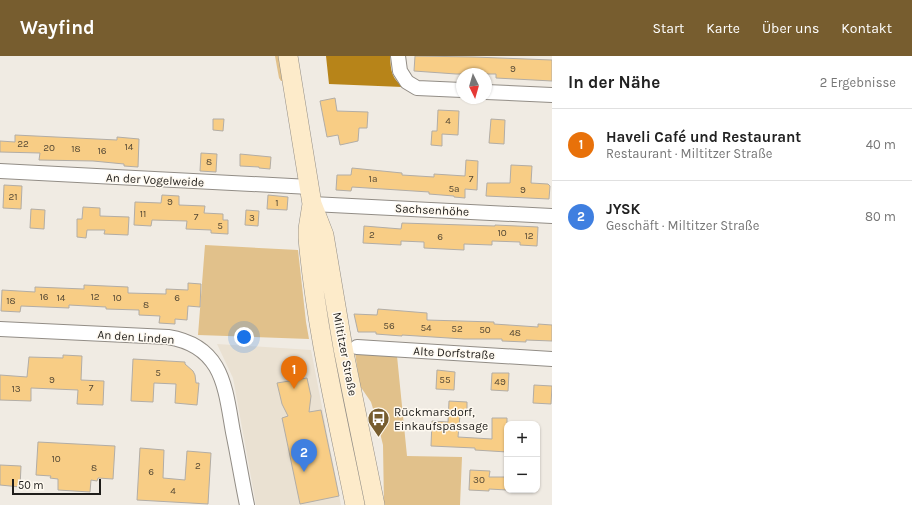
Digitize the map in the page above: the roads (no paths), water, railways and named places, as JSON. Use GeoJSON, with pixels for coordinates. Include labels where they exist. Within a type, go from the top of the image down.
{"type":"FeatureCollection","features":[{"type":"Feature","properties":{"kind":"street","name":"Miltitzer Straße"},"geometry":{"type":"LineString","coordinates":[[288,56],[311,196],[324,235],[374,505]]}},
{"type":"Feature","properties":{"kind":"street"},"geometry":{"type":"LineString","coordinates":[[398,56],[400,71],[407,82],[418,88],[456,90]]}},
{"type":"Feature","properties":{"kind":"street"},"geometry":{"type":"LineString","coordinates":[[492,92],[552,95]]}},
{"type":"Feature","properties":{"kind":"street","name":"An der Vogelweide"},"geometry":{"type":"LineString","coordinates":[[0,171],[311,196]]}},
{"type":"Feature","properties":{"kind":"street","name":"Miltitzer Straße"},"geometry":{"type":"LineString","coordinates":[[311,196],[308,238],[316,311],[355,505]]}},
{"type":"Feature","properties":{"kind":"street","name":"Sachsenhöhe"},"geometry":{"type":"LineString","coordinates":[[311,196],[552,216]]}},
{"type":"Feature","properties":{"kind":"street","name":"An den Linden"},"geometry":{"type":"LineString","coordinates":[[0,329],[168,337],[179,339],[196,346],[213,363],[224,385],[247,505]]}},
{"type":"Feature","properties":{"kind":"street","name":"Alte Dorfstraße"},"geometry":{"type":"LineString","coordinates":[[357,347],[552,359]]}},
{"type":"Feature","properties":{"kind":"place","name":"Haveli Café und Restaurant"},"geometry":{"type":"Point","coordinates":[294,389]}},
{"type":"Feature","properties":{"kind":"place","name":"Rückmarsdorf, Einkaufspassage"},"geometry":{"type":"Point","coordinates":[379,438]}},
{"type":"Feature","properties":{"kind":"place","name":"JYSK"},"geometry":{"type":"Point","coordinates":[304,472]}}]}
